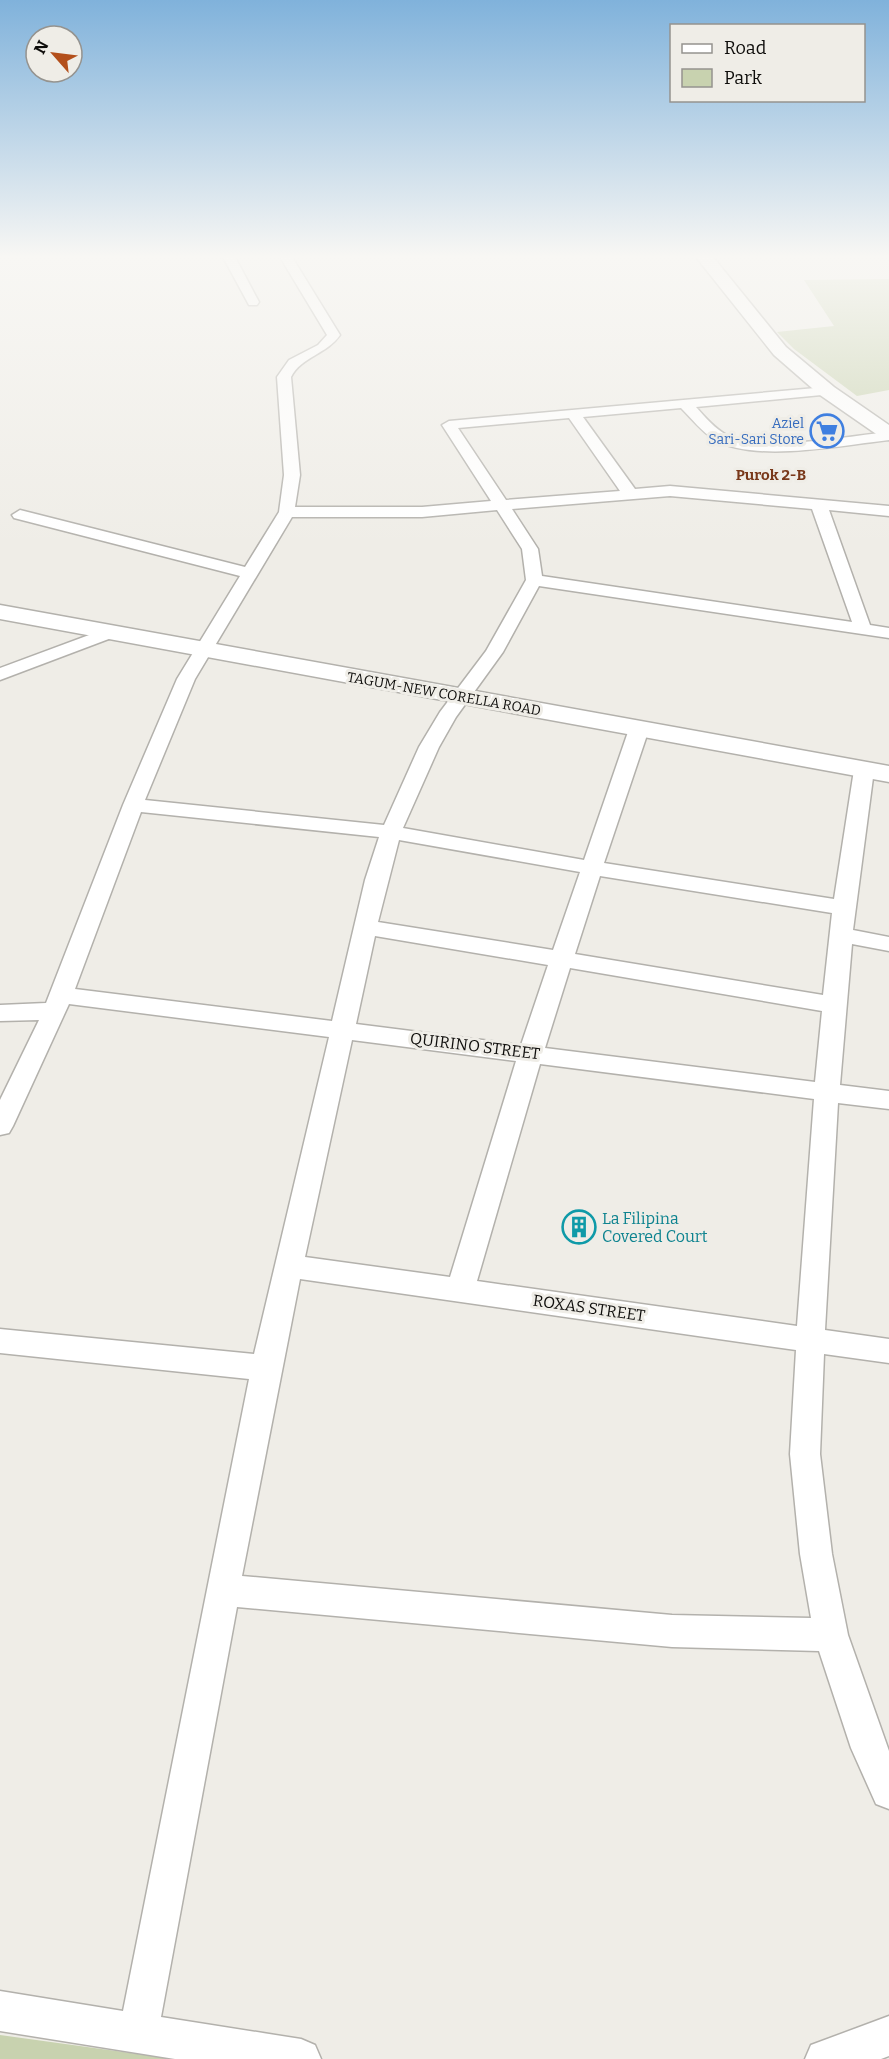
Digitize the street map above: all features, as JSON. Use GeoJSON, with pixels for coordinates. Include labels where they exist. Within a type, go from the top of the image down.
{"type":"FeatureCollection","features":[{"type":"Feature","properties":{"kind":"main road"},"geometry":{"type":"LineString","coordinates":[[782,353],[827,391],[889,435]]}},
{"type":"Feature","properties":{"kind":"main road","name":"TAGUM-NEW CORELLA ROAD"},"geometry":{"type":"LineString","coordinates":[[4,615],[877,772]]}},
{"type":"Feature","properties":{"kind":"street"},"geometry":{"type":"LineString","coordinates":[[3,1115],[58,1003],[169,716],[201,651],[251,574],[287,512],[292,475],[284,377],[291,362],[310,353]]}},
{"type":"Feature","properties":{"kind":"street"},"geometry":{"type":"LineString","coordinates":[[138,2032],[266,1368],[376,880],[391,832],[429,747],[460,697],[494,652],[534,580],[530,549],[449,425],[827,391]]}},
{"type":"Feature","properties":{"kind":"street"},"geometry":{"type":"LineString","coordinates":[[686,405],[722,438],[739,444],[792,445],[889,435]]}},
{"type":"Feature","properties":{"kind":"street"},"geometry":{"type":"LineString","coordinates":[[573,414],[630,493]]}},
{"type":"Feature","properties":{"kind":"street"},"geometry":{"type":"LineString","coordinates":[[287,512],[422,512],[501,507],[630,493],[699,493],[889,512]]}},
{"type":"Feature","properties":{"kind":"street"},"geometry":{"type":"LineString","coordinates":[[819,505],[863,629]]}},
{"type":"Feature","properties":{"kind":"street"},"geometry":{"type":"LineString","coordinates":[[20,515],[251,574]]}},
{"type":"Feature","properties":{"kind":"street"},"geometry":{"type":"LineString","coordinates":[[534,580],[889,633]]}},
{"type":"Feature","properties":{"kind":"street"},"geometry":{"type":"LineString","coordinates":[[0,686],[5,672],[108,633]]}},
{"type":"Feature","properties":{"kind":"street"},"geometry":{"type":"LineString","coordinates":[[460,1290],[492,1172],[529,1053],[639,729]]}},
{"type":"Feature","properties":{"kind":"street"},"geometry":{"type":"LineString","coordinates":[[877,772],[844,908],[840,935],[829,1091],[817,1209],[805,1454],[816,1554],[831,1635],[869,1748],[889,1791]]}},
{"type":"Feature","properties":{"kind":"street"},"geometry":{"type":"LineString","coordinates":[[133,805],[391,832],[592,868],[844,908]]}},
{"type":"Feature","properties":{"kind":"street"},"geometry":{"type":"LineString","coordinates":[[367,927],[834,1005]]}},
{"type":"Feature","properties":{"kind":"street"},"geometry":{"type":"LineString","coordinates":[[840,935],[889,944]]}},
{"type":"Feature","properties":{"kind":"street","name":"QUIRINO STREET"},"geometry":{"type":"LineString","coordinates":[[0,1013],[58,1003],[344,1030],[889,1100]]}},
{"type":"Feature","properties":{"kind":"street","name":"ROXAS STREET"},"geometry":{"type":"LineString","coordinates":[[289,1266],[889,1351]]}},
{"type":"Feature","properties":{"kind":"street"},"geometry":{"type":"LineString","coordinates":[[0,1341],[266,1368]]}},
{"type":"Feature","properties":{"kind":"street"},"geometry":{"type":"LineString","coordinates":[[223,1590],[672,1631],[831,1635]]}},
{"type":"Feature","properties":{"kind":"street"},"geometry":{"type":"LineString","coordinates":[[0,2011],[301,2059]]}},
{"type":"Feature","properties":{"kind":"street"},"geometry":{"type":"LineString","coordinates":[[825,2059],[889,2036]]}},
{"type":"Feature","properties":{"kind":"green space"},"geometry":{"type":"Polygon","coordinates":[[[799,353],[889,353],[889,390],[857,396],[799,353]]]}},
{"type":"Feature","properties":{"kind":"green space"},"geometry":{"type":"Polygon","coordinates":[[[0,2035],[174,2059],[0,2059],[0,2035]]]}},
{"type":"Feature","properties":{"kind":"place","name":"Aziel Sari-Sari Store"},"geometry":{"type":"Point","coordinates":[827,431]}},
{"type":"Feature","properties":{"kind":"place","name":"La Filipina Covered Court"},"geometry":{"type":"Point","coordinates":[579,1227]}},
{"type":"Feature","properties":{"kind":"district","name":"Purok 2-B"},"geometry":{"type":"Point","coordinates":[771,475]}}]}
